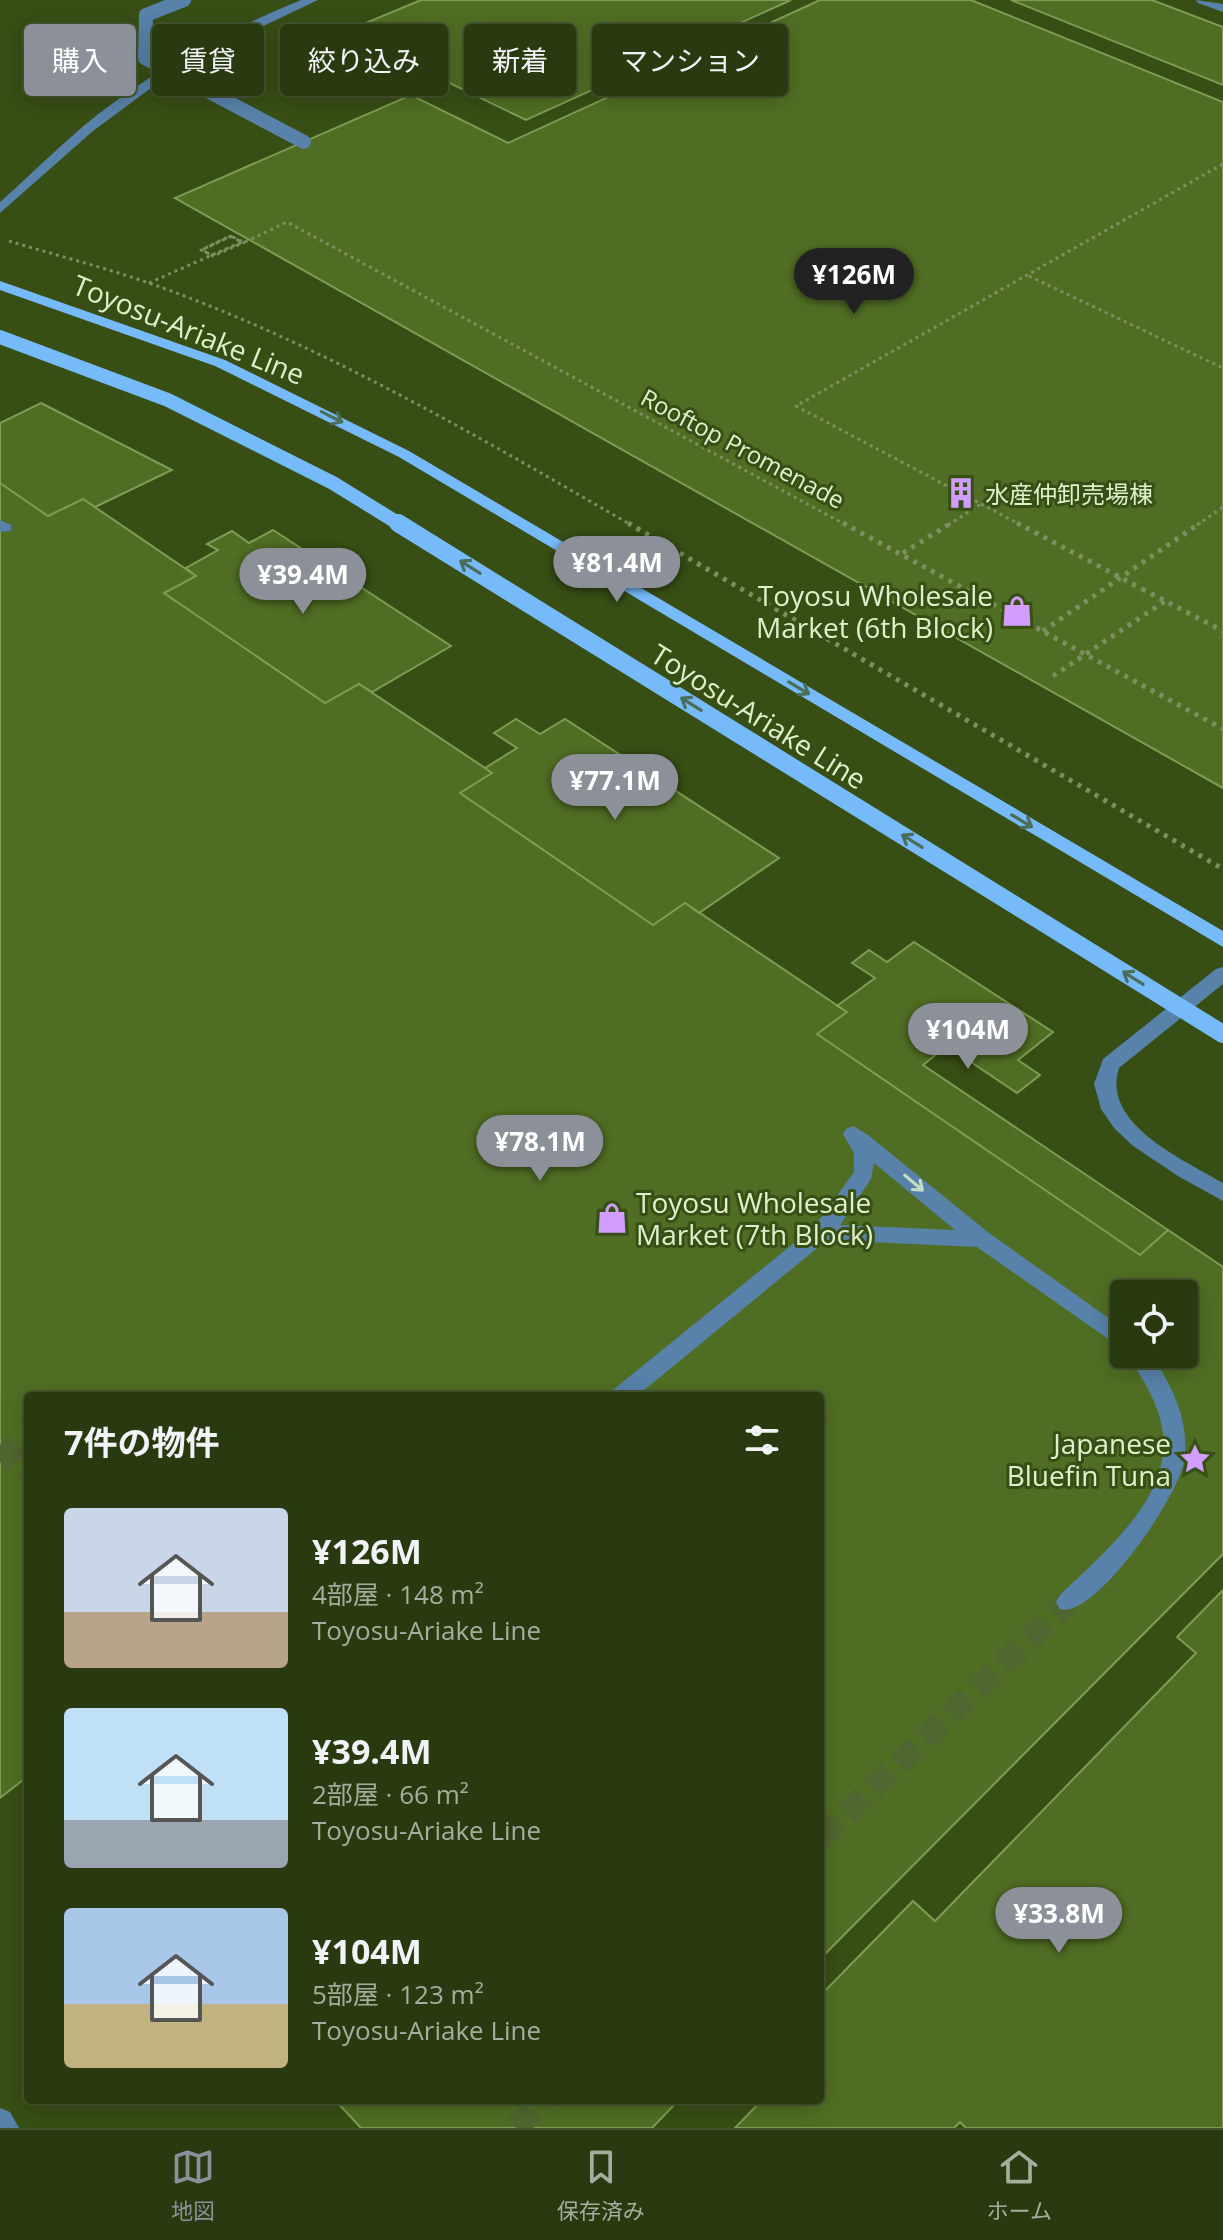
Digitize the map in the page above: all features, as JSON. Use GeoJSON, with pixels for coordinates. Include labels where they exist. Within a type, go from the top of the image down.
{"type":"FeatureCollection","features":[{"type":"Feature","properties":{"kind":"main road","name":"Toyosu-Ariake Line"},"geometry":{"type":"LineString","coordinates":[[0,285],[220,363],[404,454],[1223,940]]}},
{"type":"Feature","properties":{"kind":"main road","name":"Toyosu-Ariake Line"},"geometry":{"type":"LineString","coordinates":[[0,337],[168,400],[333,483],[1223,1034]]}},
{"type":"Feature","properties":{"kind":"lane"},"geometry":{"type":"LineString","coordinates":[[184,0],[146,15],[145,58],[304,142]]}},
{"type":"Feature","properties":{"kind":"lane"},"geometry":{"type":"LineString","coordinates":[[0,209],[76,139],[142,89],[212,46],[312,0]]}},
{"type":"Feature","properties":{"kind":"lane"},"geometry":{"type":"LineString","coordinates":[[1202,0],[1223,8]]}},
{"type":"Feature","properties":{"kind":"lane"},"geometry":{"type":"LineString","coordinates":[[1223,974],[1110,1064],[1102,1082],[1107,1103],[1120,1123],[1223,1193]]}},
{"type":"Feature","properties":{"kind":"lane"},"geometry":{"type":"LineString","coordinates":[[626,1392],[823,1232],[864,1173],[864,1153],[853,1134],[981,1239],[1110,1331]]}},
{"type":"Feature","properties":{"kind":"lane"},"geometry":{"type":"LineString","coordinates":[[823,1232],[981,1239]]}},
{"type":"Feature","properties":{"kind":"lane"},"geometry":{"type":"LineString","coordinates":[[1068,1602],[1157,1515],[1175,1482],[1181,1440],[1178,1420],[1164,1386],[1150,1368]]}},
{"type":"Feature","properties":{"kind":"lane"},"geometry":{"type":"LineString","coordinates":[[0,2122],[5,2128]]}},
{"type":"Feature","properties":{"kind":"path"},"geometry":{"type":"LineString","coordinates":[[1223,164],[796,406],[1223,631]]}},
{"type":"Feature","properties":{"kind":"path","name":"Rooftop Promenade"},"geometry":{"type":"LineString","coordinates":[[149,283],[211,257],[221,252],[242,242],[230,236],[201,250],[213,256],[223,252],[233,247],[243,242],[231,236],[221,240],[212,245],[202,250],[213,256],[245,242],[287,222],[1223,729]]}},
{"type":"Feature","properties":{"kind":"path"},"geometry":{"type":"LineString","coordinates":[[0,238],[149,283],[324,356],[463,429],[1223,869]]}},
{"type":"Feature","properties":{"kind":"path"},"geometry":{"type":"LineString","coordinates":[[1028,275],[1223,368]]}},
{"type":"Feature","properties":{"kind":"path"},"geometry":{"type":"LineString","coordinates":[[902,554],[981,504]]}},
{"type":"Feature","properties":{"kind":"path"},"geometry":{"type":"LineString","coordinates":[[1043,631],[1223,507]]}},
{"type":"Feature","properties":{"kind":"path"},"geometry":{"type":"LineString","coordinates":[[1053,676],[1165,601]]}},
{"type":"Feature","properties":{"kind":"path"},"geometry":{"type":"LineString","coordinates":[[1216,865],[1223,859]]}},
{"type":"Feature","properties":{"kind":"building"},"geometry":{"type":"Polygon","coordinates":[[[421,0],[791,0],[738,24],[592,24],[592,90],[526,120],[476,96],[576,96],[576,24],[464,24],[464,90],[448,82],[448,24],[363,24],[421,0]]]}},
{"type":"Feature","properties":{"kind":"building","name":"Toyosu Wholesale Market (6th Block)"},"geometry":{"type":"Polygon","coordinates":[[[820,0],[971,0],[1223,102],[1223,788],[175,198],[409,96],[508,143],[611,96],[788,96],[788,24],[768,24],[820,0]]]}},
{"type":"Feature","properties":{"kind":"building"},"geometry":{"type":"Polygon","coordinates":[[[1011,0],[1152,0],[1223,27],[1223,85],[1011,0]]]}},
{"type":"Feature","properties":{"kind":"building"},"geometry":{"type":"Polygon","coordinates":[[[41,403],[172,470],[95,507],[83,499],[48,516],[0,483],[0,423],[41,403]]]}},
{"type":"Feature","properties":{"kind":"building","name":"Toyosu Wholesale Market (7th Block)"},"geometry":{"type":"Polygon","coordinates":[[[0,483],[48,516],[83,499],[196,576],[164,593],[325,703],[359,684],[485,768],[492,773],[460,793],[653,925],[685,903],[847,1012],[817,1034],[1140,1255],[1168,1230],[1223,1267],[1223,1554],[824,1955],[824,1392],[24,1392],[24,1779],[0,1798],[0,483]]]}},
{"type":"Feature","properties":{"kind":"building"},"geometry":{"type":"Polygon","coordinates":[[[273,530],[451,646],[372,692],[359,684],[325,703],[164,593],[196,576],[186,568],[218,550],[207,544],[232,531],[249,543],[273,530]]]}},
{"type":"Feature","properties":{"kind":"building"},"geometry":{"type":"Polygon","coordinates":[[[516,719],[540,734],[565,719],[779,858],[699,913],[685,903],[653,925],[460,793],[492,773],[485,768],[517,748],[494,733],[516,719]]]}},
{"type":"Feature","properties":{"kind":"building"},"geometry":{"type":"Polygon","coordinates":[[[914,942],[1053,1032],[1018,1060],[1040,1075],[1017,1093],[947,1046],[923,1065],[1168,1230],[1140,1255],[817,1034],[847,1012],[837,1006],[875,978],[852,963],[869,950],[887,962],[914,942]]]}},
{"type":"Feature","properties":{"kind":"building"},"geometry":{"type":"Polygon","coordinates":[[[1223,1590],[1223,2128],[966,2128],[960,2122],[954,2128],[735,2128],[758,2104],[824,2104],[824,1992],[913,1901],[935,1921],[1196,1653],[1177,1637],[1223,1590]]]}},
{"type":"Feature","properties":{"kind":"building"},"geometry":{"type":"Polygon","coordinates":[[[339,2104],[675,2104],[652,2128],[361,2128],[339,2104]]]}},
{"type":"Feature","properties":{"kind":"tunnel"},"geometry":{"type":"LineString","coordinates":[[0,1445],[24,1469]]}},
{"type":"Feature","properties":{"kind":"tunnel"},"geometry":{"type":"LineString","coordinates":[[824,1834],[1068,1602]]}},
{"type":"Feature","properties":{"kind":"tunnel"},"geometry":{"type":"LineString","coordinates":[[516,2128],[541,2104]]}},
{"type":"Feature","properties":{"kind":"place","name":"水産仲卸売場棟"},"geometry":{"type":"Point","coordinates":[961,493]}},
{"type":"Feature","properties":{"kind":"place","name":"Toyosu Wholesale Market (6th Block)"},"geometry":{"type":"Point","coordinates":[1017,611]}},
{"type":"Feature","properties":{"kind":"place","name":"Toyosu Wholesale Market (7th Block)"},"geometry":{"type":"Point","coordinates":[612,1218]}},
{"type":"Feature","properties":{"kind":"place","name":"Japanese Bluefin Tuna"},"geometry":{"type":"Point","coordinates":[1195,1459]}}]}
